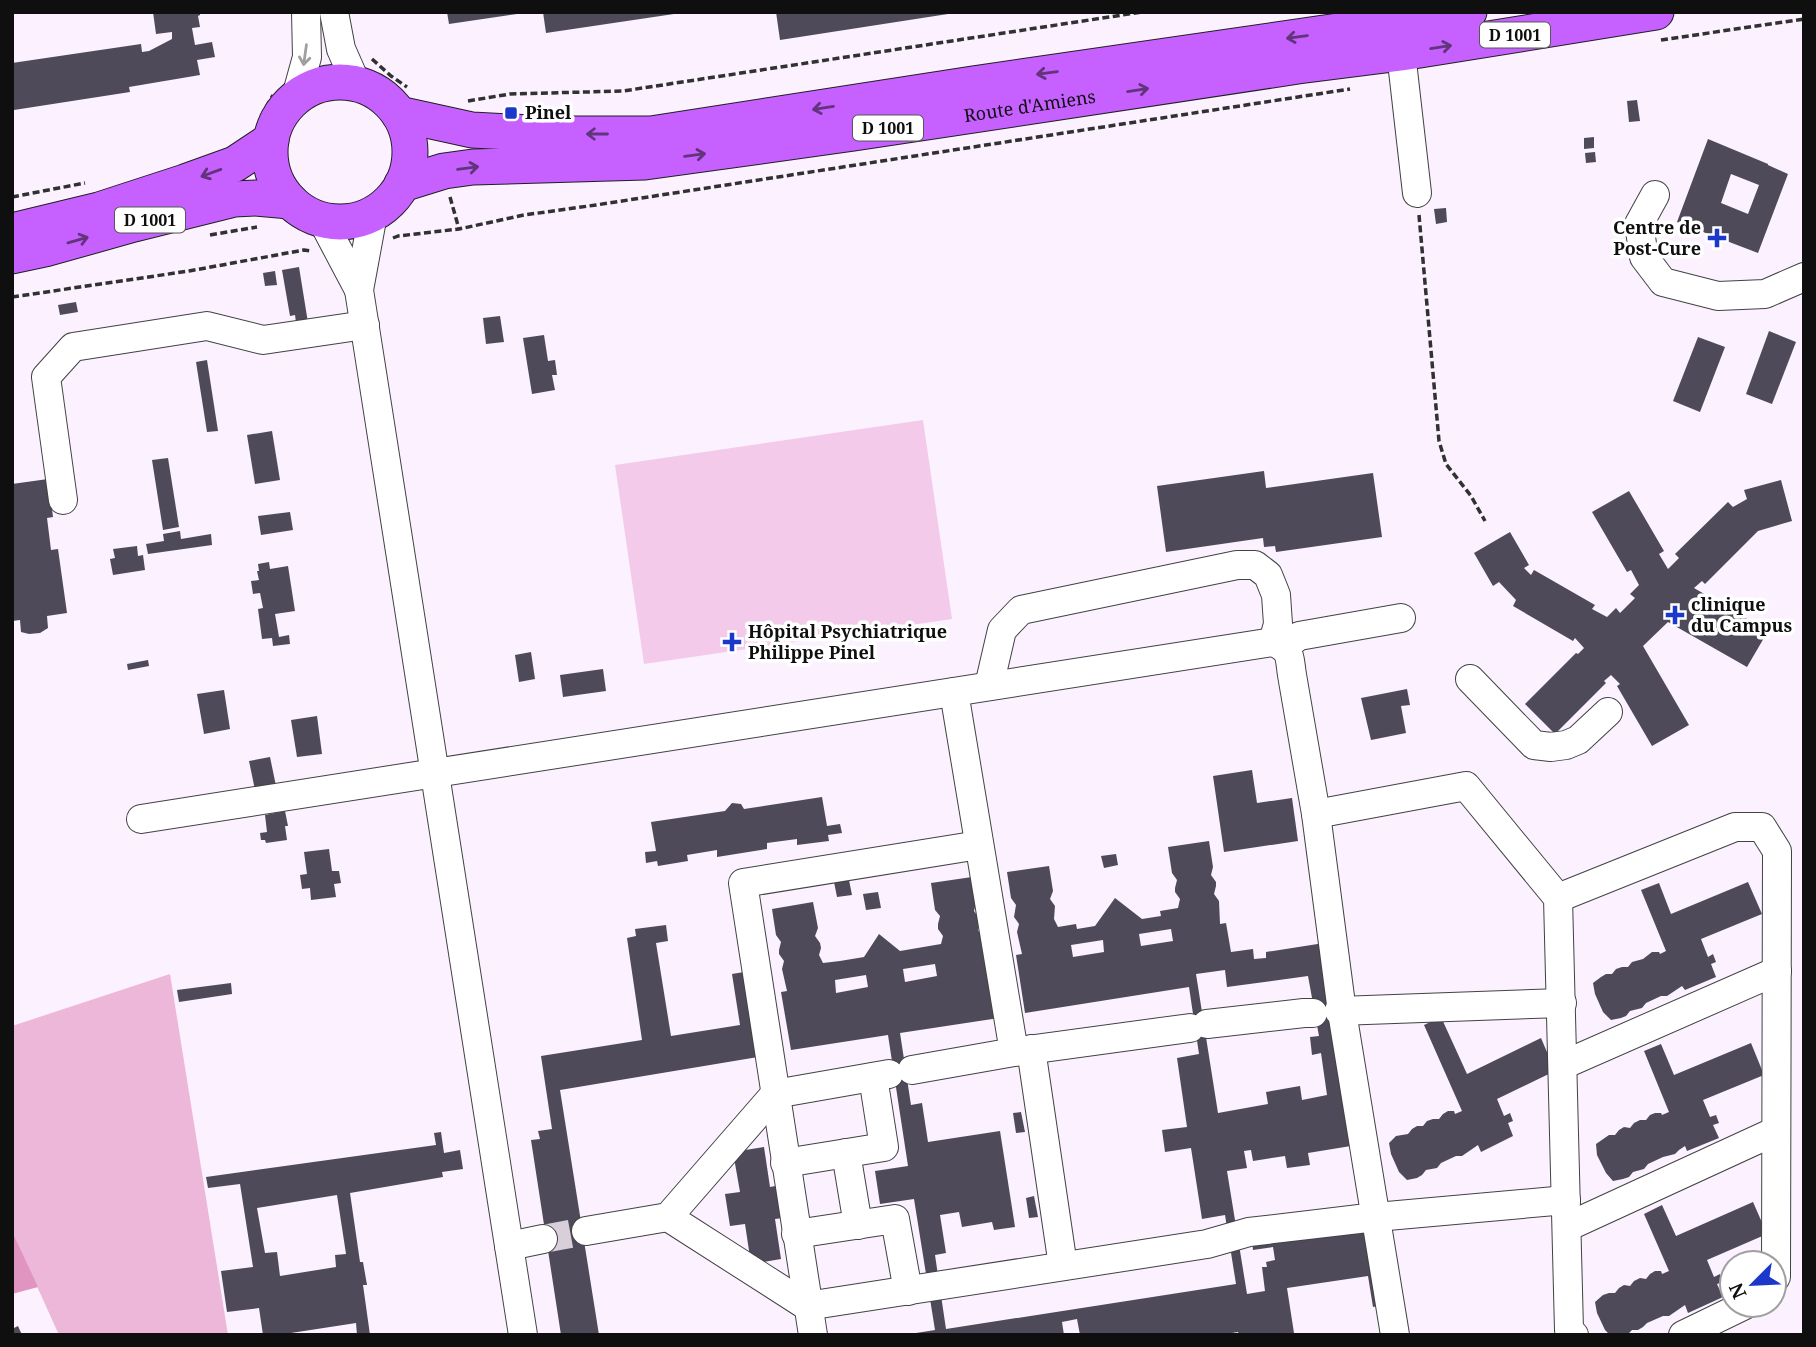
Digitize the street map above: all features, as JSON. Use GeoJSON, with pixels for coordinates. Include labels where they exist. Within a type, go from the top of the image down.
{"type":"FeatureCollection","features":[{"type":"Feature","properties":{"kind":"main road","name":"Route d'Amiens"},"geometry":{"type":"LineString","coordinates":[[402,184],[444,171],[473,167],[645,162],[854,134],[1228,76],[1469,12]]}},
{"type":"Feature","properties":{"kind":"main road","name":"Route d'Amiens"},"geometry":{"type":"LineString","coordinates":[[405,102],[472,130],[552,134],[651,134],[973,84],[1374,37],[1659,26]]}},
{"type":"Feature","properties":{"kind":"main road"},"geometry":{"type":"LineString","coordinates":[[364,71],[373,90],[387,100],[405,102],[410,161],[402,184],[385,206],[357,220],[322,220],[305,213],[290,201],[280,188],[273,173],[264,130],[275,124],[280,117],[286,93],[335,82],[364,71]]}},
{"type":"Feature","properties":{"kind":"main road","name":"D 1001"},"geometry":{"type":"LineString","coordinates":[[12,231],[99,210],[235,164],[264,130]]}},
{"type":"Feature","properties":{"kind":"main road","name":"D 1001"},"geometry":{"type":"LineString","coordinates":[[12,256],[234,199],[290,201]]}},
{"type":"Feature","properties":{"kind":"street"},"geometry":{"type":"LineString","coordinates":[[286,93],[307,57],[306,12]]}},
{"type":"Feature","properties":{"kind":"street"},"geometry":{"type":"LineString","coordinates":[[334,12],[341,49],[364,71]]}},
{"type":"Feature","properties":{"kind":"street"},"geometry":{"type":"LineString","coordinates":[[1374,37],[1418,193]]}},
{"type":"Feature","properties":{"kind":"street"},"geometry":{"type":"LineString","coordinates":[[1655,195],[1639,224],[1644,257],[1663,282],[1718,296],[1766,294],[1804,277]]}},
{"type":"Feature","properties":{"kind":"street"},"geometry":{"type":"LineString","coordinates":[[352,251],[373,214]]}},
{"type":"Feature","properties":{"kind":"street"},"geometry":{"type":"LineString","coordinates":[[322,220],[352,251],[523,1335]]}},
{"type":"Feature","properties":{"kind":"street"},"geometry":{"type":"LineString","coordinates":[[63,500],[46,377],[73,346],[207,326],[263,340],[365,325]]}},
{"type":"Feature","properties":{"kind":"street"},"geometry":{"type":"LineString","coordinates":[[989,686],[1002,630],[1021,610],[1237,565],[1255,565],[1268,575],[1276,594],[1278,645]]}},
{"type":"Feature","properties":{"kind":"street"},"geometry":{"type":"LineString","coordinates":[[141,819],[989,686],[1278,645],[1299,636],[1401,618]]}},
{"type":"Feature","properties":{"kind":"street"},"geometry":{"type":"LineString","coordinates":[[1278,645],[1289,654],[1316,814],[1331,1012],[1376,1217],[1395,1335]]}},
{"type":"Feature","properties":{"kind":"street"},"geometry":{"type":"LineString","coordinates":[[1470,680],[1534,745],[1551,747],[1578,740],[1608,712]]}},
{"type":"Feature","properties":{"kind":"street"},"geometry":{"type":"LineString","coordinates":[[954,692],[979,845],[1023,1050],[1063,1266]]}},
{"type":"Feature","properties":{"kind":"street"},"geometry":{"type":"LineString","coordinates":[[1316,814],[1466,786],[1558,898],[1569,1329],[1574,1335]]}},
{"type":"Feature","properties":{"kind":"street"},"geometry":{"type":"LineString","coordinates":[[1558,898],[1735,827],[1762,827],[1777,850],[1776,1249]]}},
{"type":"Feature","properties":{"kind":"street"},"geometry":{"type":"LineString","coordinates":[[813,1335],[743,883],[979,845]]}},
{"type":"Feature","properties":{"kind":"street"},"geometry":{"type":"LineString","coordinates":[[1563,1065],[1777,971]]}},
{"type":"Feature","properties":{"kind":"street"},"geometry":{"type":"LineString","coordinates":[[586,1231],[668,1217],[775,1094],[1023,1050],[1304,1013],[1562,1003]]}},
{"type":"Feature","properties":{"kind":"street"},"geometry":{"type":"LineString","coordinates":[[785,1163],[884,1147],[891,1073]]}},
{"type":"Feature","properties":{"kind":"street"},"geometry":{"type":"LineString","coordinates":[[668,1217],[807,1306],[1207,1244],[1249,1232],[1376,1217],[1567,1214],[1776,1131]]}},
{"type":"Feature","properties":{"kind":"street"},"geometry":{"type":"LineString","coordinates":[[846,1153],[858,1225]]}},
{"type":"Feature","properties":{"kind":"street"},"geometry":{"type":"LineString","coordinates":[[796,1234],[895,1219],[908,1290]]}},
{"type":"Feature","properties":{"kind":"street"},"geometry":{"type":"LineString","coordinates":[[509,1245],[542,1239]]}},
{"type":"Feature","properties":{"kind":"street"},"geometry":{"type":"LineString","coordinates":[[1682,1335],[1718,1318]]}},
{"type":"Feature","properties":{"kind":"path"},"geometry":{"type":"LineString","coordinates":[[465,101],[509,94],[623,91],[1142,12]]}},
{"type":"Feature","properties":{"kind":"path"},"geometry":{"type":"LineString","coordinates":[[1659,26],[1804,19]]}},
{"type":"Feature","properties":{"kind":"path"},"geometry":{"type":"LineString","coordinates":[[364,71],[391,76],[405,102]]}},
{"type":"Feature","properties":{"kind":"path"},"geometry":{"type":"LineString","coordinates":[[12,297],[189,271],[304,250],[352,251],[398,236],[459,229],[524,215],[1355,88]]}},
{"type":"Feature","properties":{"kind":"path"},"geometry":{"type":"LineString","coordinates":[[264,130],[286,93]]}},
{"type":"Feature","properties":{"kind":"path"},"geometry":{"type":"LineString","coordinates":[[12,197],[88,183]]}},
{"type":"Feature","properties":{"kind":"path"},"geometry":{"type":"LineString","coordinates":[[1418,193],[1439,441],[1446,464],[1471,496],[1485,521]]}},
{"type":"Feature","properties":{"kind":"shaded area"},"geometry":{"type":"Polygon","coordinates":[[[923,420],[952,619],[644,664],[615,465],[923,420]]]}},
{"type":"Feature","properties":{"kind":"shaded area"},"geometry":{"type":"Polygon","coordinates":[[[170,974],[228,1335],[59,1335],[12,1231],[12,1026],[170,974]]]}},
{"type":"Feature","properties":{"kind":"shaded area"},"geometry":{"type":"Polygon","coordinates":[[[12,1231],[38,1287],[12,1294],[12,1231]]]}},
{"type":"Feature","properties":{"kind":"building"},"geometry":{"type":"Polygon","coordinates":[[[153,12],[200,12],[200,27],[192,28],[195,45],[212,42],[215,57],[197,60],[200,75],[129,87],[130,92],[14,110],[12,63],[141,44],[142,52],[149,51],[172,39],[172,32],[156,34],[153,12]]]}},
{"type":"Feature","properties":{"kind":"building"},"geometry":{"type":"Polygon","coordinates":[[[447,12],[517,12],[517,14],[449,24],[447,12]]]}},
{"type":"Feature","properties":{"kind":"building"},"geometry":{"type":"Polygon","coordinates":[[[543,12],[674,12],[674,14],[546,33],[543,12]]]}},
{"type":"Feature","properties":{"kind":"building"},"geometry":{"type":"Polygon","coordinates":[[[776,12],[948,12],[948,14],[780,40],[776,12]]]}},
{"type":"Feature","properties":{"kind":"building"},"geometry":{"type":"Polygon","coordinates":[[[1637,100],[1640,121],[1629,122],[1627,101],[1637,100]]]}},
{"type":"Feature","properties":{"kind":"building"},"geometry":{"type":"Polygon","coordinates":[[[1594,137],[1594,148],[1584,149],[1584,138],[1594,137]]]}},
{"type":"Feature","properties":{"kind":"building"},"geometry":{"type":"Polygon","coordinates":[[[1708,139],[1788,174],[1758,253],[1677,222],[1708,139]],[[1731,174],[1721,203],[1748,214],[1759,185],[1731,174]]]}},
{"type":"Feature","properties":{"kind":"building"},"geometry":{"type":"Polygon","coordinates":[[[1595,152],[1596,162],[1586,163],[1585,153],[1595,152]]]}},
{"type":"Feature","properties":{"kind":"building"},"geometry":{"type":"Polygon","coordinates":[[[1446,208],[1447,222],[1436,224],[1434,209],[1446,208]]]}},
{"type":"Feature","properties":{"kind":"building"},"geometry":{"type":"Polygon","coordinates":[[[299,267],[309,329],[297,330],[295,315],[290,316],[282,270],[299,267]]]}},
{"type":"Feature","properties":{"kind":"building"},"geometry":{"type":"Polygon","coordinates":[[[275,271],[277,285],[265,286],[263,273],[275,271]]]}},
{"type":"Feature","properties":{"kind":"building"},"geometry":{"type":"Polygon","coordinates":[[[76,302],[78,312],[60,315],[58,305],[76,302]]]}},
{"type":"Feature","properties":{"kind":"building"},"geometry":{"type":"Polygon","coordinates":[[[500,316],[504,342],[486,344],[483,318],[500,316]]]}},
{"type":"Feature","properties":{"kind":"building"},"geometry":{"type":"Polygon","coordinates":[[[1769,331],[1796,342],[1772,404],[1746,394],[1769,331]]]}},
{"type":"Feature","properties":{"kind":"building"},"geometry":{"type":"Polygon","coordinates":[[[544,335],[548,361],[555,360],[557,375],[552,375],[555,390],[532,394],[523,338],[544,335]]]}},
{"type":"Feature","properties":{"kind":"building"},"geometry":{"type":"Polygon","coordinates":[[[1698,337],[1725,347],[1700,412],[1673,401],[1698,337]]]}},
{"type":"Feature","properties":{"kind":"building"},"geometry":{"type":"Polygon","coordinates":[[[207,360],[218,431],[207,432],[196,362],[207,360]]]}},
{"type":"Feature","properties":{"kind":"building"},"geometry":{"type":"Polygon","coordinates":[[[272,431],[280,480],[255,484],[247,435],[272,431]]]}},
{"type":"Feature","properties":{"kind":"building"},"geometry":{"type":"Polygon","coordinates":[[[168,458],[179,527],[163,530],[152,460],[168,458]]]}},
{"type":"Feature","properties":{"kind":"building"},"geometry":{"type":"Polygon","coordinates":[[[1264,471],[1266,488],[1373,473],[1382,537],[1276,552],[1275,546],[1264,547],[1263,538],[1166,552],[1157,486],[1264,471]]]}},
{"type":"Feature","properties":{"kind":"building"},"geometry":{"type":"Polygon","coordinates":[[[48,479],[53,517],[47,518],[51,550],[58,549],[67,613],[47,616],[48,628],[40,633],[29,634],[21,632],[20,620],[12,621],[12,484],[48,479]]]}},
{"type":"Feature","properties":{"kind":"building","name":"clinique du Campus"},"geometry":{"type":"Polygon","coordinates":[[[1781,480],[1792,521],[1758,531],[1705,584],[1702,581],[1694,588],[1768,631],[1747,667],[1668,622],[1643,646],[1689,725],[1652,746],[1617,686],[1620,684],[1611,675],[1555,734],[1525,704],[1584,648],[1575,638],[1573,641],[1513,606],[1516,600],[1499,582],[1493,586],[1474,553],[1510,532],[1529,565],[1524,568],[1531,575],[1534,570],[1595,605],[1592,609],[1607,617],[1616,608],[1620,613],[1635,598],[1630,594],[1639,585],[1631,570],[1627,572],[1592,512],[1629,491],[1664,551],[1659,554],[1668,569],[1679,558],[1675,554],[1728,502],[1733,507],[1747,499],[1744,490],[1781,480]]]}},
{"type":"Feature","properties":{"kind":"building"},"geometry":{"type":"Polygon","coordinates":[[[290,512],[293,530],[261,535],[258,516],[290,512]]]}},
{"type":"Feature","properties":{"kind":"building"},"geometry":{"type":"Polygon","coordinates":[[[180,531],[181,539],[211,534],[212,545],[148,554],[146,544],[164,541],[163,534],[180,531]]]}},
{"type":"Feature","properties":{"kind":"building"},"geometry":{"type":"Polygon","coordinates":[[[137,546],[138,556],[143,555],[145,570],[113,575],[110,559],[115,558],[113,549],[137,546]]]}},
{"type":"Feature","properties":{"kind":"building"},"geometry":{"type":"Polygon","coordinates":[[[269,562],[270,569],[288,566],[295,611],[275,614],[279,637],[289,635],[290,644],[273,646],[272,638],[262,639],[258,609],[263,608],[260,593],[253,594],[251,581],[259,580],[258,564],[269,562]]]}},
{"type":"Feature","properties":{"kind":"building"},"geometry":{"type":"Polygon","coordinates":[[[531,652],[535,679],[519,682],[515,655],[531,652]]]}},
{"type":"Feature","properties":{"kind":"building"},"geometry":{"type":"Polygon","coordinates":[[[148,660],[149,666],[128,670],[127,664],[148,660]]]}},
{"type":"Feature","properties":{"kind":"building"},"geometry":{"type":"Polygon","coordinates":[[[603,669],[606,691],[563,697],[560,675],[603,669]]]}},
{"type":"Feature","properties":{"kind":"building"},"geometry":{"type":"Polygon","coordinates":[[[1407,689],[1410,705],[1401,706],[1406,733],[1371,740],[1361,698],[1407,689]]]}},
{"type":"Feature","properties":{"kind":"building"},"geometry":{"type":"Polygon","coordinates":[[[224,690],[230,729],[204,734],[197,694],[224,690]]]}},
{"type":"Feature","properties":{"kind":"building"},"geometry":{"type":"Polygon","coordinates":[[[317,716],[322,754],[297,757],[291,720],[317,716]]]}},
{"type":"Feature","properties":{"kind":"building"},"geometry":{"type":"Polygon","coordinates":[[[270,757],[276,786],[255,790],[249,761],[270,757]]]}},
{"type":"Feature","properties":{"kind":"building"},"geometry":{"type":"Polygon","coordinates":[[[1252,770],[1257,803],[1292,798],[1298,841],[1224,852],[1213,776],[1252,770]]]}},
{"type":"Feature","properties":{"kind":"building"},"geometry":{"type":"Polygon","coordinates":[[[822,797],[827,826],[840,824],[842,833],[828,835],[829,841],[797,845],[797,839],[767,843],[767,849],[717,857],[717,850],[687,855],[688,861],[658,866],[657,861],[646,863],[645,852],[656,851],[651,822],[725,811],[732,803],[741,804],[744,809],[822,797]]]}},
{"type":"Feature","properties":{"kind":"building"},"geometry":{"type":"Polygon","coordinates":[[[285,811],[287,840],[266,843],[261,840],[260,833],[267,832],[265,815],[285,811]]]}},
{"type":"Feature","properties":{"kind":"building"},"geometry":{"type":"Polygon","coordinates":[[[1209,841],[1213,867],[1211,875],[1216,882],[1214,894],[1219,901],[1220,924],[1226,923],[1231,952],[1253,949],[1254,959],[1266,958],[1266,952],[1324,943],[1357,1145],[1308,1153],[1310,1165],[1287,1168],[1285,1156],[1253,1161],[1251,1150],[1244,1151],[1247,1168],[1227,1171],[1247,1294],[1265,1291],[1262,1267],[1267,1267],[1266,1262],[1275,1260],[1273,1247],[1253,1250],[1252,1240],[1369,1223],[1382,1305],[1373,1307],[1368,1276],[1287,1288],[1294,1333],[1289,1335],[1239,1335],[1238,1332],[1220,1335],[1080,1335],[1077,1319],[1062,1322],[1064,1335],[916,1335],[935,1330],[914,1199],[880,1204],[875,1171],[908,1166],[888,1035],[791,1050],[781,992],[787,991],[782,969],[784,961],[779,954],[781,942],[776,935],[772,909],[813,902],[818,928],[815,936],[821,948],[819,955],[823,963],[840,961],[864,957],[879,934],[900,951],[941,944],[943,936],[938,929],[940,916],[935,910],[931,883],[972,877],[976,903],[974,911],[979,918],[978,930],[982,937],[984,960],[990,959],[999,1018],[900,1033],[911,1105],[922,1103],[928,1142],[1000,1131],[1015,1227],[994,1230],[992,1222],[962,1227],[959,1212],[940,1215],[946,1253],[935,1255],[946,1329],[1236,1284],[1225,1215],[1202,1219],[1191,1148],[1165,1152],[1162,1130],[1187,1127],[1177,1058],[1199,1054],[1189,987],[1025,1013],[1016,955],[1022,954],[1017,932],[1019,924],[1014,917],[1016,905],[1011,898],[1007,872],[1049,866],[1053,891],[1050,899],[1055,906],[1054,919],[1058,927],[1076,924],[1077,929],[1095,926],[1115,898],[1142,919],[1161,916],[1160,911],[1178,908],[1180,899],[1175,892],[1177,880],[1172,873],[1168,847],[1209,841]],[[1171,929],[1139,934],[1141,946],[1173,941],[1171,929]],[[1103,940],[1071,945],[1073,957],[1104,952],[1103,940]],[[935,964],[903,969],[905,982],[937,976],[935,964]],[[1225,970],[1196,974],[1218,1113],[1268,1104],[1266,1092],[1300,1086],[1302,1100],[1327,1095],[1321,1053],[1312,1055],[1310,1037],[1319,1036],[1308,976],[1227,987],[1225,970]],[[866,975],[835,980],[836,993],[868,987],[866,975]]]}},
{"type":"Feature","properties":{"kind":"building"},"geometry":{"type":"Polygon","coordinates":[[[329,849],[332,871],[339,871],[341,883],[334,884],[336,897],[311,900],[310,888],[302,889],[300,875],[307,874],[304,852],[329,849]]]}},
{"type":"Feature","properties":{"kind":"building"},"geometry":{"type":"Polygon","coordinates":[[[1116,854],[1118,865],[1104,868],[1101,856],[1116,854]]]}},
{"type":"Feature","properties":{"kind":"building"},"geometry":{"type":"Polygon","coordinates":[[[849,880],[852,895],[837,897],[834,882],[849,880]]]}},
{"type":"Feature","properties":{"kind":"building"},"geometry":{"type":"Polygon","coordinates":[[[1748,882],[1762,914],[1701,939],[1708,957],[1713,954],[1716,962],[1711,964],[1716,977],[1685,990],[1682,986],[1621,1018],[1611,1020],[1603,1012],[1593,983],[1606,974],[1612,974],[1616,969],[1628,967],[1632,962],[1643,959],[1652,952],[1660,954],[1666,951],[1641,890],[1659,883],[1671,914],[1748,882]]]}},
{"type":"Feature","properties":{"kind":"building"},"geometry":{"type":"Polygon","coordinates":[[[878,892],[881,908],[866,910],[863,894],[878,892]]]}},
{"type":"Feature","properties":{"kind":"building"},"geometry":{"type":"Polygon","coordinates":[[[666,925],[668,941],[656,943],[671,1036],[740,1025],[732,974],[750,971],[764,1056],[560,1090],[599,1335],[561,1335],[531,1140],[540,1139],[538,1131],[552,1129],[541,1056],[642,1040],[627,938],[636,936],[635,929],[666,925]]]}},
{"type":"Feature","properties":{"kind":"building"},"geometry":{"type":"Polygon","coordinates":[[[231,983],[232,994],[179,1002],[177,990],[231,983]]]}},
{"type":"Feature","properties":{"kind":"building"},"geometry":{"type":"Polygon","coordinates":[[[1441,1017],[1467,1074],[1541,1038],[1555,1071],[1497,1099],[1504,1116],[1510,1113],[1513,1121],[1508,1123],[1513,1136],[1481,1152],[1478,1145],[1462,1156],[1456,1156],[1437,1168],[1426,1170],[1417,1178],[1407,1180],[1399,1172],[1389,1143],[1396,1136],[1408,1134],[1427,1121],[1439,1119],[1448,1111],[1454,1111],[1455,1114],[1462,1111],[1424,1025],[1441,1017]]]}},
{"type":"Feature","properties":{"kind":"building"},"geometry":{"type":"Polygon","coordinates":[[[1751,1043],[1764,1075],[1703,1100],[1710,1117],[1716,1115],[1719,1123],[1713,1125],[1719,1138],[1687,1151],[1685,1146],[1675,1154],[1633,1172],[1629,1177],[1613,1181],[1597,1155],[1596,1144],[1609,1135],[1615,1135],[1624,1127],[1630,1128],[1640,1120],[1646,1120],[1650,1115],[1669,1112],[1644,1051],[1661,1044],[1674,1075],[1751,1043]]]}},
{"type":"Feature","properties":{"kind":"building"},"geometry":{"type":"Polygon","coordinates":[[[1021,1112],[1025,1132],[1016,1133],[1013,1113],[1021,1112]]]}},
{"type":"Feature","properties":{"kind":"building"},"geometry":{"type":"Polygon","coordinates":[[[441,1132],[444,1153],[460,1150],[463,1169],[442,1172],[443,1177],[350,1193],[360,1262],[363,1262],[367,1285],[363,1285],[370,1335],[357,1335],[356,1323],[263,1335],[259,1308],[227,1312],[221,1271],[253,1267],[240,1184],[208,1188],[206,1177],[436,1145],[434,1133],[441,1132]],[[337,1195],[257,1208],[265,1253],[277,1252],[280,1276],[336,1267],[335,1255],[346,1254],[337,1195]]]}},
{"type":"Feature","properties":{"kind":"building"},"geometry":{"type":"Polygon","coordinates":[[[764,1147],[770,1187],[786,1184],[791,1217],[775,1219],[781,1259],[751,1264],[745,1224],[730,1226],[725,1194],[740,1192],[733,1152],[764,1147]]]}},
{"type":"Feature","properties":{"kind":"building"},"geometry":{"type":"Polygon","coordinates":[[[1034,1196],[1038,1217],[1029,1218],[1026,1198],[1034,1196]]]}},
{"type":"Feature","properties":{"kind":"building"},"geometry":{"type":"Polygon","coordinates":[[[1753,1202],[1767,1234],[1732,1249],[1718,1249],[1718,1255],[1707,1260],[1714,1277],[1718,1275],[1718,1299],[1688,1313],[1685,1305],[1669,1316],[1647,1323],[1627,1335],[1610,1335],[1597,1313],[1595,1302],[1603,1295],[1615,1293],[1624,1285],[1630,1286],[1640,1278],[1646,1279],[1655,1271],[1661,1271],[1662,1274],[1669,1271],[1644,1214],[1662,1205],[1676,1236],[1753,1202]]]}},
{"type":"Feature","properties":{"kind":"building"},"geometry":{"type":"Polygon","coordinates":[[[18,1326],[22,1335],[12,1335],[12,1329],[18,1326]]]}},
{"type":"Feature","properties":{"kind":"tunnel"},"geometry":{"type":"LineString","coordinates":[[543,1239],[586,1231]]}},
{"type":"Feature","properties":{"kind":"place","name":"Pinel"},"geometry":{"type":"Point","coordinates":[511,113]}},
{"type":"Feature","properties":{"kind":"place","name":"Centre de Post-Cure"},"geometry":{"type":"Point","coordinates":[1717,238]}},
{"type":"Feature","properties":{"kind":"place","name":"clinique du Campus"},"geometry":{"type":"Point","coordinates":[1675,615]}},
{"type":"Feature","properties":{"kind":"place","name":"Hôpital Psychiatrique Philippe Pinel"},"geometry":{"type":"Point","coordinates":[732,642]}}]}
